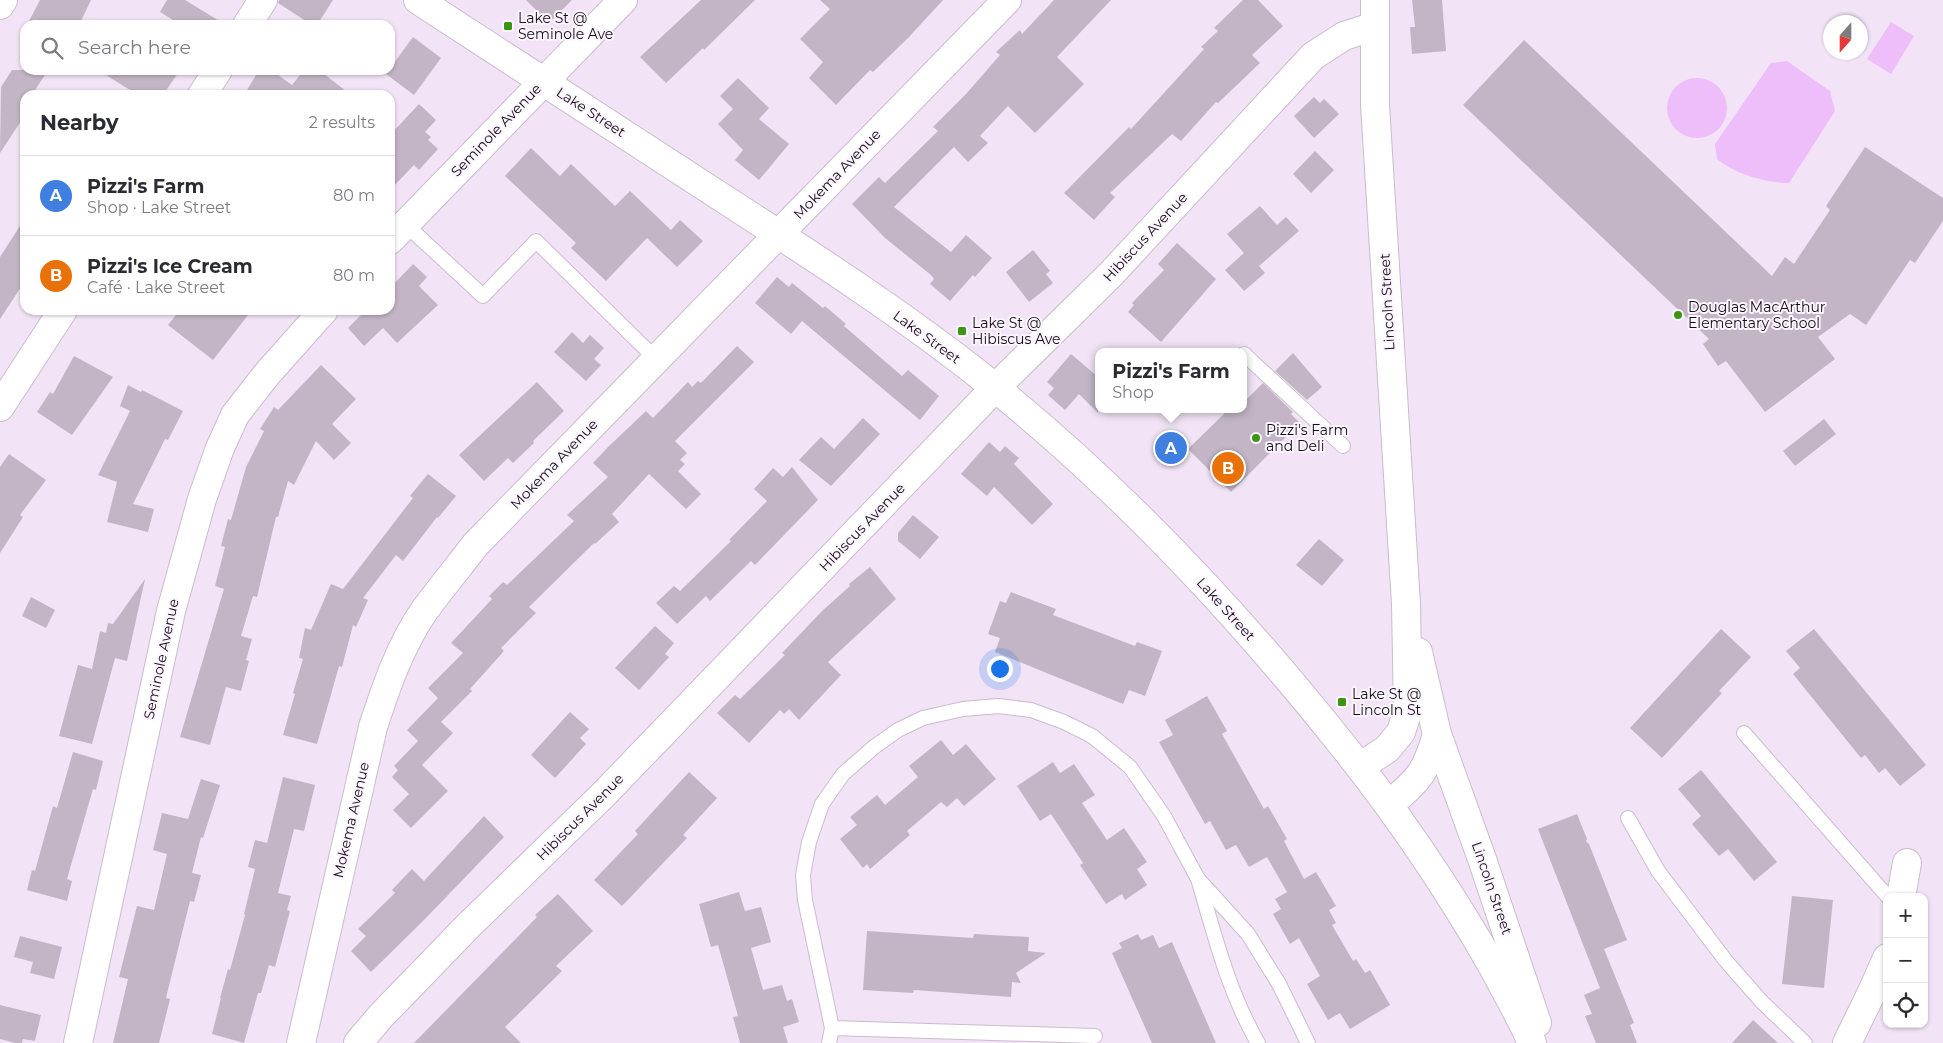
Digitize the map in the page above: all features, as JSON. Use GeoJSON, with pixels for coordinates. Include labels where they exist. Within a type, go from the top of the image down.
{"type":"FeatureCollection","features":[{"type":"Feature","properties":{"kind":"street"},"geometry":{"type":"LineString","coordinates":[[0,5],[3,0]]}},
{"type":"Feature","properties":{"kind":"street"},"geometry":{"type":"LineString","coordinates":[[250,20],[263,0]]}},
{"type":"Feature","properties":{"kind":"street","name":"Lake Street"},"geometry":{"type":"LineString","coordinates":[[418,0],[779,234],[890,310],[996,388],[1103,484],[1190,570],[1302,695],[1360,767]]}},
{"type":"Feature","properties":{"kind":"street","name":"Seminole Avenue"},"geometry":{"type":"LineString","coordinates":[[398,232],[623,0]]}},
{"type":"Feature","properties":{"kind":"street","name":"Mokema Avenue"},"geometry":{"type":"LineString","coordinates":[[301,1043],[373,727],[387,684],[404,646],[423,612],[476,544],[1007,0]]}},
{"type":"Feature","properties":{"kind":"street","name":"Hibiscus Avenue"},"geometry":{"type":"LineString","coordinates":[[358,1043],[380,1017],[468,926],[603,795],[730,666],[996,388],[1110,274],[1314,56],[1375,13]]}},
{"type":"Feature","properties":{"kind":"street","name":"Lincoln Street"},"geometry":{"type":"LineString","coordinates":[[1360,767],[1387,749],[1401,732],[1408,710],[1406,604],[1375,105],[1375,13]]}},
{"type":"Feature","properties":{"kind":"street"},"geometry":{"type":"LineString","coordinates":[[205,90],[215,75]]}},
{"type":"Feature","properties":{"kind":"street"},"geometry":{"type":"LineString","coordinates":[[0,407],[60,315]]}},
{"type":"Feature","properties":{"kind":"street","name":"Seminole Avenue"},"geometry":{"type":"LineString","coordinates":[[78,1043],[170,611],[202,499],[220,448],[235,415],[267,374],[320,315]]}},
{"type":"Feature","properties":{"kind":"street","name":"Lincoln Street"},"geometry":{"type":"LineString","coordinates":[[1406,604],[1437,734],[1509,937],[1544,1043]]}},
{"type":"Feature","properties":{"kind":"street","name":"Lincoln Street"},"geometry":{"type":"LineString","coordinates":[[1389,805],[1424,772],[1431,758],[1437,734]]}},
{"type":"Feature","properties":{"kind":"street"},"geometry":{"type":"LineString","coordinates":[[1360,767],[1389,805],[1474,934],[1532,1043]]}},
{"type":"Feature","properties":{"kind":"street"},"geometry":{"type":"LineString","coordinates":[[1902,893],[1907,863]]}},
{"type":"Feature","properties":{"kind":"street"},"geometry":{"type":"LineString","coordinates":[[1848,1043],[1883,968]]}},
{"type":"Feature","properties":{"kind":"lane"},"geometry":{"type":"LineString","coordinates":[[398,232],[483,296],[536,241],[656,359]]}},
{"type":"Feature","properties":{"kind":"lane"},"geometry":{"type":"LineString","coordinates":[[1247,357],[1343,446]]}},
{"type":"Feature","properties":{"kind":"lane"},"geometry":{"type":"LineString","coordinates":[[829,1043],[832,1028],[805,900],[803,875],[809,842],[822,804],[843,774],[874,747],[898,730],[923,718],[963,709],[998,706],[1031,710],[1064,722],[1092,736],[1130,767],[1164,816],[1198,879],[1223,966],[1249,1027],[1258,1043]]}},
{"type":"Feature","properties":{"kind":"lane"},"geometry":{"type":"LineString","coordinates":[[1744,733],[1884,893]]}},
{"type":"Feature","properties":{"kind":"lane"},"geometry":{"type":"LineString","coordinates":[[1628,818],[1658,871],[1726,961],[1762,1002],[1805,1043]]}},
{"type":"Feature","properties":{"kind":"lane"},"geometry":{"type":"LineString","coordinates":[[1198,879],[1248,934],[1279,984],[1308,1043]]}},
{"type":"Feature","properties":{"kind":"lane"},"geometry":{"type":"LineString","coordinates":[[832,1028],[1095,1036]]}},
{"type":"Feature","properties":{"kind":"shaded area"},"geometry":{"type":"Polygon","coordinates":[[[1891,22],[1914,36],[1891,74],[1868,60],[1891,22]]]}},
{"type":"Feature","properties":{"kind":"shaded area"},"geometry":{"type":"Polygon","coordinates":[[[1787,61],[1830,91],[1835,111],[1789,183],[1780,183],[1742,173],[1724,164],[1717,159],[1715,144],[1771,63],[1787,61]]]}},
{"type":"Feature","properties":{"kind":"shaded area"},"geometry":{"type":"Polygon","coordinates":[[[1697,78],[1713,83],[1718,87],[1722,92],[1727,108],[1722,124],[1718,129],[1713,133],[1697,138],[1681,133],[1676,129],[1672,124],[1667,108],[1672,92],[1676,87],[1681,83],[1697,78]]]}},
{"type":"Feature","properties":{"kind":"building"},"geometry":{"type":"Polygon","coordinates":[[[40,0],[91,0],[81,20],[30,20],[40,0]]]}},
{"type":"Feature","properties":{"kind":"building"},"geometry":{"type":"Polygon","coordinates":[[[167,0],[185,0],[218,20],[173,20],[160,12],[167,0]]]}},
{"type":"Feature","properties":{"kind":"building"},"geometry":{"type":"Polygon","coordinates":[[[279,0],[333,0],[320,20],[304,20],[278,3],[279,0]]]}},
{"type":"Feature","properties":{"kind":"building"},"geometry":{"type":"Polygon","coordinates":[[[526,0],[572,0],[549,23],[526,0]]]}},
{"type":"Feature","properties":{"kind":"building"},"geometry":{"type":"Polygon","coordinates":[[[701,0],[755,0],[704,50],[703,48],[666,83],[640,57],[701,0]]]}},
{"type":"Feature","properties":{"kind":"building"},"geometry":{"type":"Polygon","coordinates":[[[820,0],[943,0],[909,37],[873,72],[870,70],[836,105],[809,78],[823,62],[800,39],[830,9],[820,0]]]}},
{"type":"Feature","properties":{"kind":"building"},"geometry":{"type":"Polygon","coordinates":[[[1054,0],[1111,0],[1057,57],[1084,84],[1035,133],[1008,106],[980,136],[988,143],[968,162],[954,147],[894,207],[951,252],[966,235],[992,258],[975,277],[973,275],[950,301],[930,284],[934,279],[931,275],[885,238],[852,204],[879,177],[885,183],[938,131],[933,127],[966,94],[1000,55],[996,52],[1020,30],[1022,34],[1054,0]]]}},
{"type":"Feature","properties":{"kind":"building"},"geometry":{"type":"Polygon","coordinates":[[[1243,0],[1258,0],[1283,26],[1252,55],[1260,63],[1218,103],[1216,102],[1181,141],[1172,134],[1110,193],[1115,197],[1094,220],[1064,193],[1129,127],[1131,129],[1204,49],[1201,47],[1218,31],[1214,28],[1243,0]]]}},
{"type":"Feature","properties":{"kind":"building"},"geometry":{"type":"Polygon","coordinates":[[[1412,0],[1442,0],[1446,51],[1412,54],[1410,27],[1415,27],[1412,0]]]}},
{"type":"Feature","properties":{"kind":"building"},"geometry":{"type":"Polygon","coordinates":[[[413,37],[441,58],[414,95],[387,75],[395,75],[395,62],[413,37]]]}},
{"type":"Feature","properties":{"kind":"building"},"geometry":{"type":"Polygon","coordinates":[[[1524,40],[1772,276],[1785,257],[1794,264],[1830,210],[1826,206],[1865,147],[1943,198],[1943,221],[1915,263],[1910,260],[1866,325],[1850,314],[1818,337],[1835,359],[1765,412],[1726,361],[1718,366],[1703,344],[1709,339],[1463,105],[1524,40]]]}},
{"type":"Feature","properties":{"kind":"building"},"geometry":{"type":"Polygon","coordinates":[[[12,70],[20,70],[20,75],[45,75],[35,90],[20,90],[20,123],[0,153],[1,87],[12,70]]]}},
{"type":"Feature","properties":{"kind":"building"},"geometry":{"type":"Polygon","coordinates":[[[106,75],[177,75],[166,90],[130,90],[106,75]]]}},
{"type":"Feature","properties":{"kind":"building"},"geometry":{"type":"Polygon","coordinates":[[[256,75],[278,75],[292,85],[300,75],[325,75],[345,90],[247,90],[256,75]]]}},
{"type":"Feature","properties":{"kind":"building"},"geometry":{"type":"Polygon","coordinates":[[[738,78],[769,108],[759,119],[789,144],[759,180],[735,160],[743,150],[718,124],[733,109],[720,96],[738,78]]]}},
{"type":"Feature","properties":{"kind":"building"},"geometry":{"type":"Polygon","coordinates":[[[1314,97],[1320,103],[1324,99],[1339,114],[1314,138],[1294,116],[1314,97]]]}},
{"type":"Feature","properties":{"kind":"building"},"geometry":{"type":"Polygon","coordinates":[[[419,104],[436,120],[425,132],[431,137],[428,140],[438,149],[419,170],[414,165],[395,185],[395,130],[419,104]]]}},
{"type":"Feature","properties":{"kind":"building"},"geometry":{"type":"Polygon","coordinates":[[[531,148],[560,176],[571,164],[615,206],[630,191],[671,230],[680,220],[703,241],[677,267],[647,238],[606,281],[571,248],[576,243],[505,176],[531,148]]]}},
{"type":"Feature","properties":{"kind":"building"},"geometry":{"type":"Polygon","coordinates":[[[1315,151],[1334,170],[1311,193],[1293,174],[1315,151]]]}},
{"type":"Feature","properties":{"kind":"building"},"geometry":{"type":"Polygon","coordinates":[[[1260,206],[1277,225],[1286,217],[1299,231],[1259,266],[1265,273],[1244,291],[1225,270],[1244,253],[1227,234],[1260,206]]]}},
{"type":"Feature","properties":{"kind":"building"},"geometry":{"type":"Polygon","coordinates":[[[20,226],[20,289],[0,319],[0,257],[20,226]]]}},
{"type":"Feature","properties":{"kind":"building"},"geometry":{"type":"Polygon","coordinates":[[[1177,243],[1216,279],[1161,342],[1128,312],[1134,305],[1132,303],[1164,270],[1158,264],[1177,243]]]}},
{"type":"Feature","properties":{"kind":"building"},"geometry":{"type":"Polygon","coordinates":[[[1033,250],[1050,271],[1046,274],[1053,283],[1029,302],[1006,272],[1033,250]]]}},
{"type":"Feature","properties":{"kind":"building"},"geometry":{"type":"Polygon","coordinates":[[[413,264],[427,277],[419,286],[438,305],[397,343],[383,328],[364,346],[348,328],[361,315],[395,315],[395,283],[413,264]]]}},
{"type":"Feature","properties":{"kind":"building"},"geometry":{"type":"Polygon","coordinates":[[[777,277],[789,287],[792,283],[823,308],[825,306],[846,324],[844,326],[902,376],[908,370],[939,396],[920,420],[802,321],[791,334],[755,303],[777,277]]]}},
{"type":"Feature","properties":{"kind":"building"},"geometry":{"type":"Polygon","coordinates":[[[176,315],[248,315],[213,360],[168,325],[176,315]]]}},
{"type":"Feature","properties":{"kind":"building"},"geometry":{"type":"Polygon","coordinates":[[[572,332],[583,343],[590,335],[604,348],[594,359],[601,365],[586,381],[554,352],[572,332]]]}},
{"type":"Feature","properties":{"kind":"building"},"geometry":{"type":"Polygon","coordinates":[[[737,346],[754,362],[675,441],[687,453],[680,460],[685,464],[678,471],[701,494],[686,509],[649,474],[612,514],[619,522],[594,543],[529,607],[536,613],[501,648],[504,651],[470,689],[472,691],[441,722],[453,733],[422,765],[448,791],[411,828],[393,810],[409,794],[392,777],[398,770],[394,766],[418,741],[407,730],[438,698],[428,688],[463,653],[451,643],[492,599],[489,596],[503,582],[507,585],[574,521],[567,515],[608,477],[593,463],[608,447],[646,411],[653,418],[688,382],[692,387],[698,381],[701,383],[737,346]]]}},
{"type":"Feature","properties":{"kind":"building"},"geometry":{"type":"Polygon","coordinates":[[[1293,353],[1322,387],[1307,400],[1275,371],[1293,353]]]}},
{"type":"Feature","properties":{"kind":"building"},"geometry":{"type":"Polygon","coordinates":[[[1071,354],[1095,374],[1095,410],[1079,394],[1065,410],[1048,395],[1054,388],[1047,382],[1071,354]]]}},
{"type":"Feature","properties":{"kind":"building"},"geometry":{"type":"Polygon","coordinates":[[[74,356],[113,377],[72,435],[37,412],[50,392],[53,394],[74,356]]]}},
{"type":"Feature","properties":{"kind":"building"},"geometry":{"type":"Polygon","coordinates":[[[321,365],[356,399],[332,424],[351,443],[334,460],[316,441],[294,485],[288,481],[278,517],[276,517],[257,597],[253,596],[241,636],[252,639],[246,660],[249,661],[241,691],[226,687],[210,745],[180,737],[224,589],[215,586],[225,547],[221,546],[228,519],[231,520],[246,467],[264,431],[260,429],[274,407],[278,410],[321,365]]]}},
{"type":"Feature","properties":{"kind":"building"},"geometry":{"type":"Polygon","coordinates":[[[537,382],[564,411],[513,463],[508,458],[484,481],[459,455],[537,382]]]}},
{"type":"Feature","properties":{"kind":"building"},"geometry":{"type":"Polygon","coordinates":[[[1263,383],[1293,412],[1291,414],[1300,423],[1231,492],[1188,449],[1225,413],[1247,413],[1247,399],[1263,383]]]}},
{"type":"Feature","properties":{"kind":"building"},"geometry":{"type":"Polygon","coordinates":[[[128,385],[183,411],[168,440],[165,439],[133,504],[154,509],[148,532],[107,522],[117,482],[98,475],[130,411],[120,406],[128,385]]]}},
{"type":"Feature","properties":{"kind":"building"},"geometry":{"type":"Polygon","coordinates":[[[863,418],[880,434],[831,486],[799,460],[821,437],[834,449],[863,418]]]}},
{"type":"Feature","properties":{"kind":"building"},"geometry":{"type":"Polygon","coordinates":[[[1824,419],[1836,434],[1795,466],[1783,451],[1824,419]]]}},
{"type":"Feature","properties":{"kind":"building"},"geometry":{"type":"Polygon","coordinates":[[[989,442],[1000,452],[1005,446],[1019,458],[1014,464],[1053,504],[1032,525],[994,487],[987,496],[961,474],[989,442]]]}},
{"type":"Feature","properties":{"kind":"building"},"geometry":{"type":"Polygon","coordinates":[[[9,454],[46,480],[20,515],[23,517],[0,553],[0,467],[9,454]]]}},
{"type":"Feature","properties":{"kind":"building"},"geometry":{"type":"Polygon","coordinates":[[[792,467],[818,500],[755,565],[751,561],[710,601],[706,596],[677,624],[656,603],[674,586],[680,591],[731,541],[729,540],[767,501],[754,489],[773,468],[783,477],[792,467]]]}},
{"type":"Feature","properties":{"kind":"building"},"geometry":{"type":"Polygon","coordinates":[[[428,474],[456,496],[403,561],[396,555],[363,598],[368,600],[356,627],[353,625],[342,667],[339,666],[317,744],[283,735],[303,659],[299,658],[305,628],[311,630],[331,584],[343,589],[413,498],[410,496],[428,474]]]}},
{"type":"Feature","properties":{"kind":"building"},"geometry":{"type":"Polygon","coordinates":[[[913,515],[939,537],[920,559],[898,541],[898,533],[913,515]]]}},
{"type":"Feature","properties":{"kind":"building"},"geometry":{"type":"Polygon","coordinates":[[[1319,539],[1344,560],[1322,586],[1296,565],[1319,539]]]}},
{"type":"Feature","properties":{"kind":"building"},"geometry":{"type":"Polygon","coordinates":[[[870,567],[896,599],[828,662],[841,675],[799,720],[789,709],[784,714],[780,710],[749,743],[717,713],[735,695],[740,699],[785,655],[782,653],[822,611],[850,586],[849,584],[870,567]]]}},
{"type":"Feature","properties":{"kind":"building"},"geometry":{"type":"Polygon","coordinates":[[[145,579],[127,661],[115,658],[92,744],[59,736],[78,665],[92,669],[100,631],[106,633],[108,623],[113,624],[145,579]]]}},
{"type":"Feature","properties":{"kind":"building"},"geometry":{"type":"Polygon","coordinates":[[[1011,592],[1056,609],[1053,615],[1135,646],[1137,642],[1162,651],[1145,696],[1129,690],[1123,704],[995,652],[1000,638],[988,634],[1000,601],[1006,603],[1011,592]]]}},
{"type":"Feature","properties":{"kind":"building"},"geometry":{"type":"Polygon","coordinates":[[[31,597],[55,610],[46,628],[22,616],[31,597]]]}},
{"type":"Feature","properties":{"kind":"building"},"geometry":{"type":"Polygon","coordinates":[[[655,626],[674,643],[665,654],[669,657],[639,690],[615,668],[655,626]]]}},
{"type":"Feature","properties":{"kind":"building"},"geometry":{"type":"Polygon","coordinates":[[[1721,629],[1751,657],[1719,691],[1722,693],[1662,758],[1630,728],[1721,629]]]}},
{"type":"Feature","properties":{"kind":"building"},"geometry":{"type":"Polygon","coordinates":[[[1814,629],[1926,765],[1900,786],[1885,768],[1879,773],[1865,755],[1861,758],[1793,674],[1800,668],[1786,651],[1814,629]]]}},
{"type":"Feature","properties":{"kind":"building"},"geometry":{"type":"Polygon","coordinates":[[[1207,696],[1227,731],[1222,734],[1264,809],[1268,806],[1287,839],[1284,841],[1304,879],[1316,872],[1336,906],[1329,910],[1336,923],[1332,925],[1353,961],[1356,959],[1365,973],[1370,970],[1390,1005],[1350,1029],[1340,1013],[1328,1020],[1307,984],[1320,976],[1299,938],[1290,944],[1273,914],[1281,909],[1275,899],[1287,892],[1267,857],[1249,867],[1236,845],[1226,850],[1210,821],[1205,824],[1159,742],[1173,735],[1165,720],[1207,696]]]}},
{"type":"Feature","properties":{"kind":"building"},"geometry":{"type":"Polygon","coordinates":[[[570,712],[589,729],[580,738],[586,744],[555,778],[531,755],[570,712]]]}},
{"type":"Feature","properties":{"kind":"building"},"geometry":{"type":"Polygon","coordinates":[[[941,740],[953,755],[966,744],[996,779],[964,806],[957,798],[947,807],[941,802],[907,831],[910,835],[870,869],[867,864],[863,868],[840,839],[857,825],[850,817],[877,795],[885,805],[918,777],[909,766],[941,740]]]}},
{"type":"Feature","properties":{"kind":"building"},"geometry":{"type":"Polygon","coordinates":[[[73,752],[103,761],[96,790],[93,789],[67,879],[72,881],[67,901],[27,890],[32,870],[35,871],[53,806],[57,808],[73,752]]]}},
{"type":"Feature","properties":{"kind":"building"},"geometry":{"type":"Polygon","coordinates":[[[1053,762],[1060,773],[1074,764],[1095,795],[1082,803],[1107,840],[1124,828],[1147,862],[1137,869],[1147,885],[1125,900],[1122,894],[1106,904],[1080,865],[1083,863],[1051,814],[1040,821],[1017,786],[1053,762]]]}},
{"type":"Feature","properties":{"kind":"building"},"geometry":{"type":"Polygon","coordinates":[[[1701,770],[1777,862],[1754,881],[1728,849],[1719,856],[1692,824],[1701,816],[1678,789],[1701,770]]]}},
{"type":"Feature","properties":{"kind":"building"},"geometry":{"type":"Polygon","coordinates":[[[689,772],[717,798],[683,835],[687,838],[622,906],[594,880],[638,834],[635,831],[689,772]]]}},
{"type":"Feature","properties":{"kind":"building"},"geometry":{"type":"Polygon","coordinates":[[[283,777],[315,785],[304,831],[294,829],[278,893],[291,896],[287,910],[290,911],[275,967],[269,965],[261,993],[258,993],[244,1043],[212,1034],[228,969],[230,970],[245,915],[255,869],[248,867],[255,840],[267,843],[283,777]]]}},
{"type":"Feature","properties":{"kind":"building"},"geometry":{"type":"Polygon","coordinates":[[[201,779],[220,785],[203,838],[201,837],[192,873],[201,875],[194,902],[190,901],[166,998],[170,999],[159,1043],[113,1043],[128,979],[119,977],[137,906],[154,910],[167,854],[153,850],[162,813],[188,819],[201,779]]]}},
{"type":"Feature","properties":{"kind":"building"},"geometry":{"type":"Polygon","coordinates":[[[1577,814],[1587,839],[1586,841],[1589,844],[1627,940],[1604,949],[1634,1023],[1630,1025],[1637,1043],[1596,1043],[1585,1016],[1592,1014],[1584,995],[1600,988],[1538,829],[1577,814]]]}},
{"type":"Feature","properties":{"kind":"building"},"geometry":{"type":"Polygon","coordinates":[[[484,816],[504,837],[371,972],[351,951],[366,936],[358,929],[395,893],[392,890],[412,869],[424,881],[484,816]]]}},
{"type":"Feature","properties":{"kind":"building"},"geometry":{"type":"Polygon","coordinates":[[[739,892],[745,911],[761,907],[771,942],[751,948],[763,990],[782,985],[787,1001],[792,999],[799,1022],[783,1027],[788,1043],[740,1043],[733,1017],[738,1016],[718,945],[711,947],[699,904],[739,892]]]}},
{"type":"Feature","properties":{"kind":"building"},"geometry":{"type":"Polygon","coordinates":[[[558,894],[593,931],[556,966],[562,971],[505,1027],[521,1043],[414,1043],[537,917],[535,915],[558,894]]]}},
{"type":"Feature","properties":{"kind":"building"},"geometry":{"type":"Polygon","coordinates":[[[1792,896],[1833,900],[1824,988],[1782,984],[1792,896]]]}},
{"type":"Feature","properties":{"kind":"building"},"geometry":{"type":"Polygon","coordinates":[[[867,931],[973,938],[974,934],[1029,937],[1028,951],[1046,953],[1016,973],[1021,983],[1012,982],[1011,997],[914,990],[913,993],[863,990],[867,931]]]}},
{"type":"Feature","properties":{"kind":"building"},"geometry":{"type":"Polygon","coordinates":[[[1138,934],[1141,940],[1153,935],[1159,948],[1172,942],[1216,1043],[1152,1043],[1112,953],[1122,948],[1119,943],[1138,934]]]}},
{"type":"Feature","properties":{"kind":"building"},"geometry":{"type":"Polygon","coordinates":[[[20,936],[62,947],[54,979],[30,973],[33,962],[14,957],[20,936]]]}},
{"type":"Feature","properties":{"kind":"building"},"geometry":{"type":"Polygon","coordinates":[[[0,1005],[41,1015],[35,1041],[23,1039],[22,1043],[15,1043],[0,1039],[0,1005]]]}},
{"type":"Feature","properties":{"kind":"building"},"geometry":{"type":"Polygon","coordinates":[[[1753,1020],[1778,1043],[1732,1043],[1753,1020]]]}},
{"type":"Feature","properties":{"kind":"place","name":"Lake St @ Seminole Ave"},"geometry":{"type":"Point","coordinates":[508,26]}},
{"type":"Feature","properties":{"kind":"place","name":"Douglas MacArthur Elementary School"},"geometry":{"type":"Point","coordinates":[1678,315]}},
{"type":"Feature","properties":{"kind":"place","name":"Lake St @ Hibiscus Ave"},"geometry":{"type":"Point","coordinates":[962,331]}},
{"type":"Feature","properties":{"kind":"place","name":"Pizzi's Farm and Deli"},"geometry":{"type":"Point","coordinates":[1256,438]}},
{"type":"Feature","properties":{"kind":"place","name":"Pizzi's Farm"},"geometry":{"type":"Point","coordinates":[1171,448]}},
{"type":"Feature","properties":{"kind":"place","name":"Pizzi's Ice Cream"},"geometry":{"type":"Point","coordinates":[1228,468]}},
{"type":"Feature","properties":{"kind":"place","name":"Lake St @ Lincoln St"},"geometry":{"type":"Point","coordinates":[1342,702]}}]}
